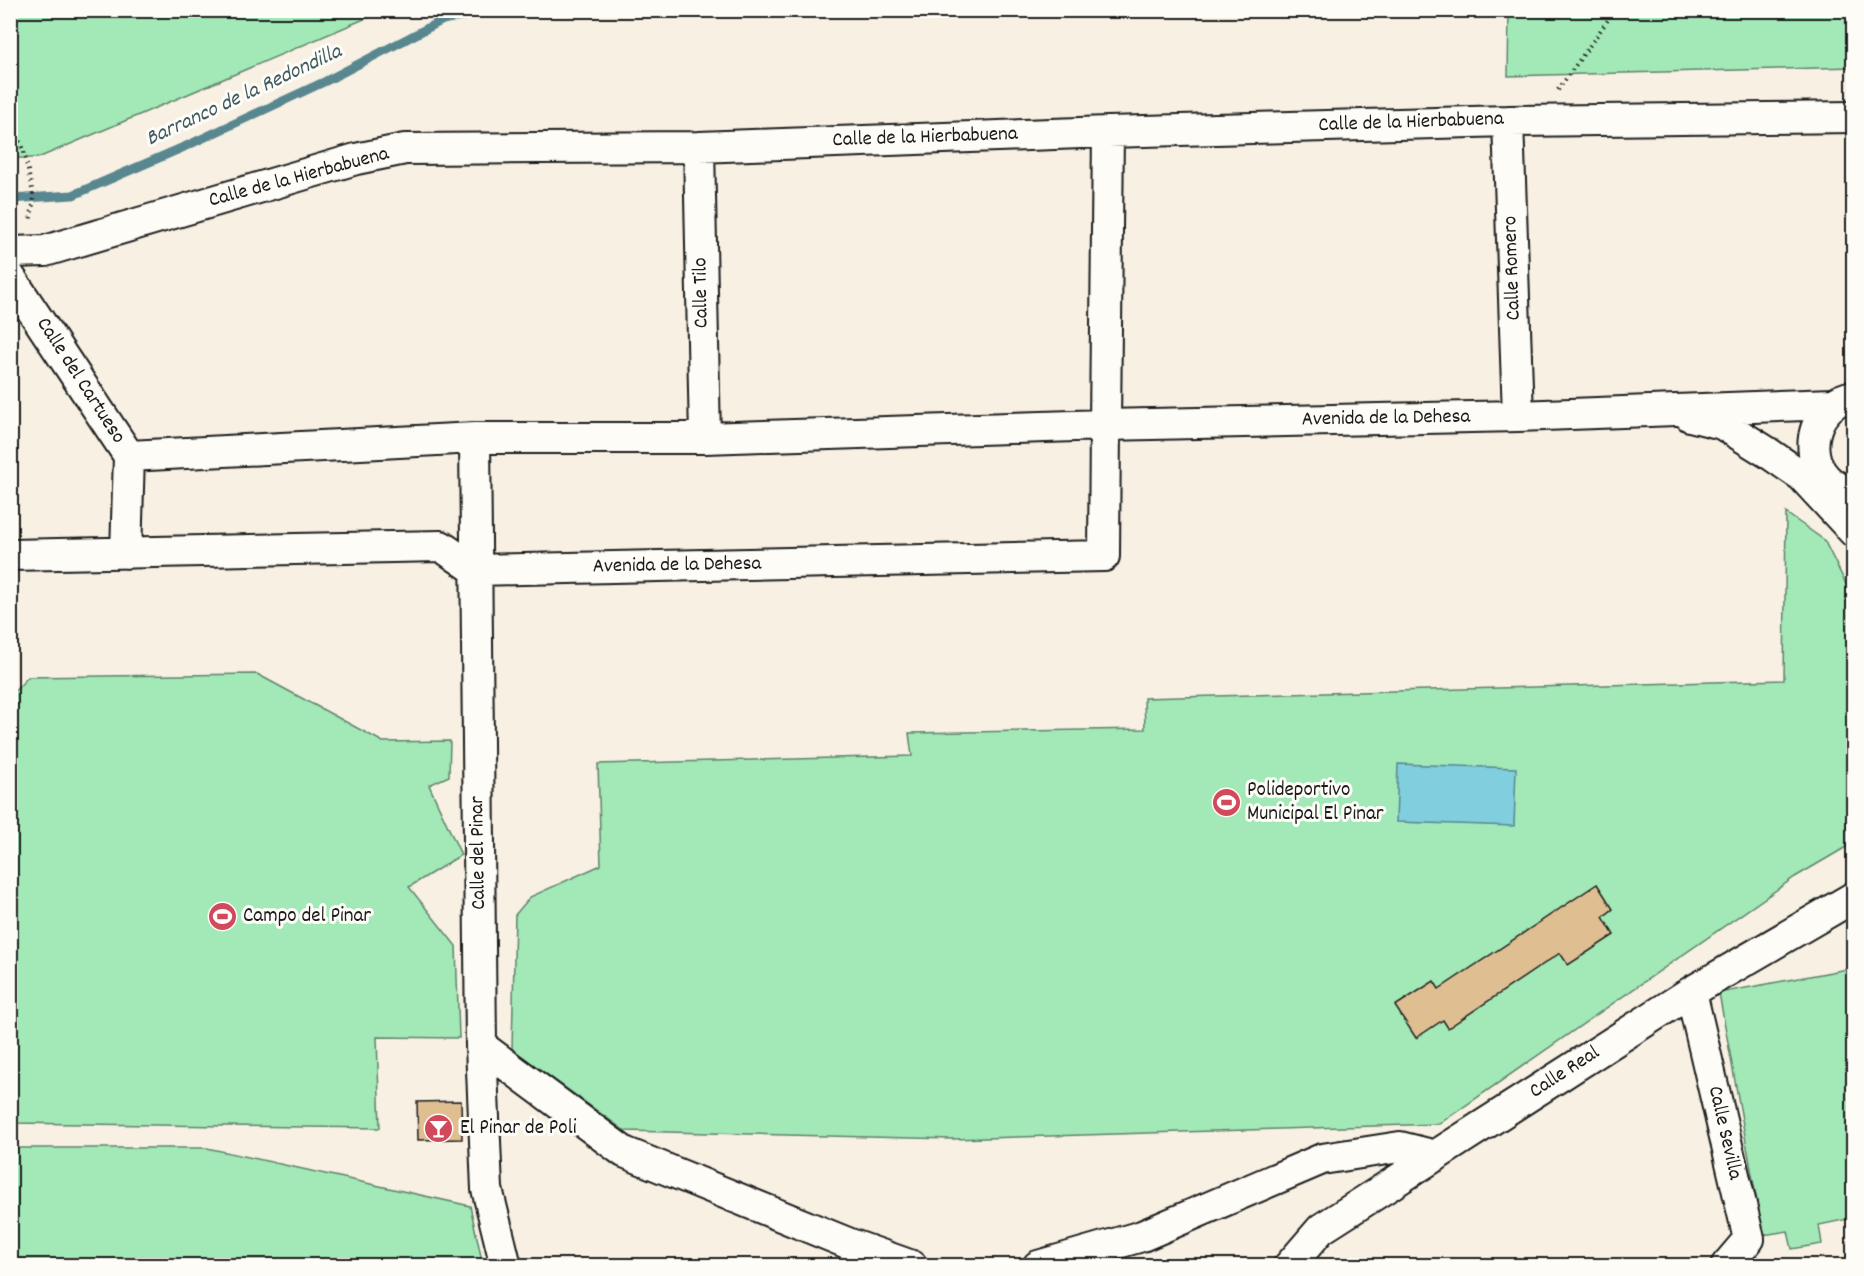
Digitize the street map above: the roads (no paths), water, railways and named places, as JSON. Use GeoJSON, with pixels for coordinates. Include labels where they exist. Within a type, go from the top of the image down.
{"type":"FeatureCollection","features":[{"type":"Feature","properties":{"kind":"street","name":"Calle de la Hierbabuena"},"geometry":{"type":"LineString","coordinates":[[18,252],[45,251],[356,159],[405,149],[699,147],[1523,120],[1854,117]]}},
{"type":"Feature","properties":{"kind":"street","name":"Calle Romero"},"geometry":{"type":"LineString","coordinates":[[1518,416],[1523,120]]}},
{"type":"Feature","properties":{"kind":"street"},"geometry":{"type":"LineString","coordinates":[[1106,425],[1108,132]]}},
{"type":"Feature","properties":{"kind":"street","name":"Calle Tilo"},"geometry":{"type":"LineString","coordinates":[[699,147],[705,438]]}},
{"type":"Feature","properties":{"kind":"street","name":"Calle del Cartueso"},"geometry":{"type":"LineString","coordinates":[[10,277],[129,456]]}},
{"type":"Feature","properties":{"kind":"street"},"geometry":{"type":"LineString","coordinates":[[1843,400],[1822,416],[1814,431],[1813,447],[1816,464],[1825,478],[1846,491]]}},
{"type":"Feature","properties":{"kind":"street","name":"Avenida de la Dehesa"},"geometry":{"type":"LineString","coordinates":[[129,456],[475,438],[705,438],[1106,425],[1518,416],[1843,400]]}},
{"type":"Feature","properties":{"kind":"street","name":"Avenida de la Dehesa"},"geometry":{"type":"LineString","coordinates":[[1667,410],[1722,424],[1802,476]]}},
{"type":"Feature","properties":{"kind":"street","name":"Avenida de la Dehesa"},"geometry":{"type":"LineString","coordinates":[[476,570],[1104,556],[1106,425]]}},
{"type":"Feature","properties":{"kind":"street","name":"Calle del Pinar"},"geometry":{"type":"LineString","coordinates":[[475,438],[481,1046],[487,1189],[506,1266]]}},
{"type":"Feature","properties":{"kind":"street"},"geometry":{"type":"LineString","coordinates":[[126,553],[129,456]]}},
{"type":"Feature","properties":{"kind":"street"},"geometry":{"type":"LineString","coordinates":[[1802,476],[1846,491]]}},
{"type":"Feature","properties":{"kind":"street"},"geometry":{"type":"LineString","coordinates":[[1802,476],[1854,532]]}},
{"type":"Feature","properties":{"kind":"street"},"geometry":{"type":"LineString","coordinates":[[10,555],[441,546],[476,570]]}},
{"type":"Feature","properties":{"kind":"street","name":"Calle Real"},"geometry":{"type":"LineString","coordinates":[[1289,1266],[1321,1229],[1691,992],[1854,897]]}},
{"type":"Feature","properties":{"kind":"street","name":"Calle Sevilla"},"geometry":{"type":"LineString","coordinates":[[1691,992],[1749,1239],[1726,1266]]}},
{"type":"Feature","properties":{"kind":"street"},"geometry":{"type":"LineString","coordinates":[[481,1046],[624,1152],[850,1244],[912,1266]]}},
{"type":"Feature","properties":{"kind":"street"},"geometry":{"type":"LineString","coordinates":[[1038,1266],[1142,1236],[1322,1159],[1400,1147],[1436,1156]]}},
{"type":"Feature","properties":{"kind":"water"},"geometry":{"type":"Polygon","coordinates":[[[1398,764],[1516,768],[1514,826],[1396,822],[1398,764]]]}},
{"type":"Feature","properties":{"kind":"waterway","name":"Barranco de la Redondilla"},"geometry":{"type":"LineString","coordinates":[[10,199],[73,195],[184,147],[326,81],[443,20],[489,10]]}},
{"type":"Feature","properties":{"kind":"place","name":"Polideportivo Municipal El Pinar"},"geometry":{"type":"Point","coordinates":[1226,803]}},
{"type":"Feature","properties":{"kind":"place","name":"Campo del Pinar"},"geometry":{"type":"Point","coordinates":[222,917]}},
{"type":"Feature","properties":{"kind":"place","name":"El Pinar de Poli"},"geometry":{"type":"Point","coordinates":[439,1129]}}]}
